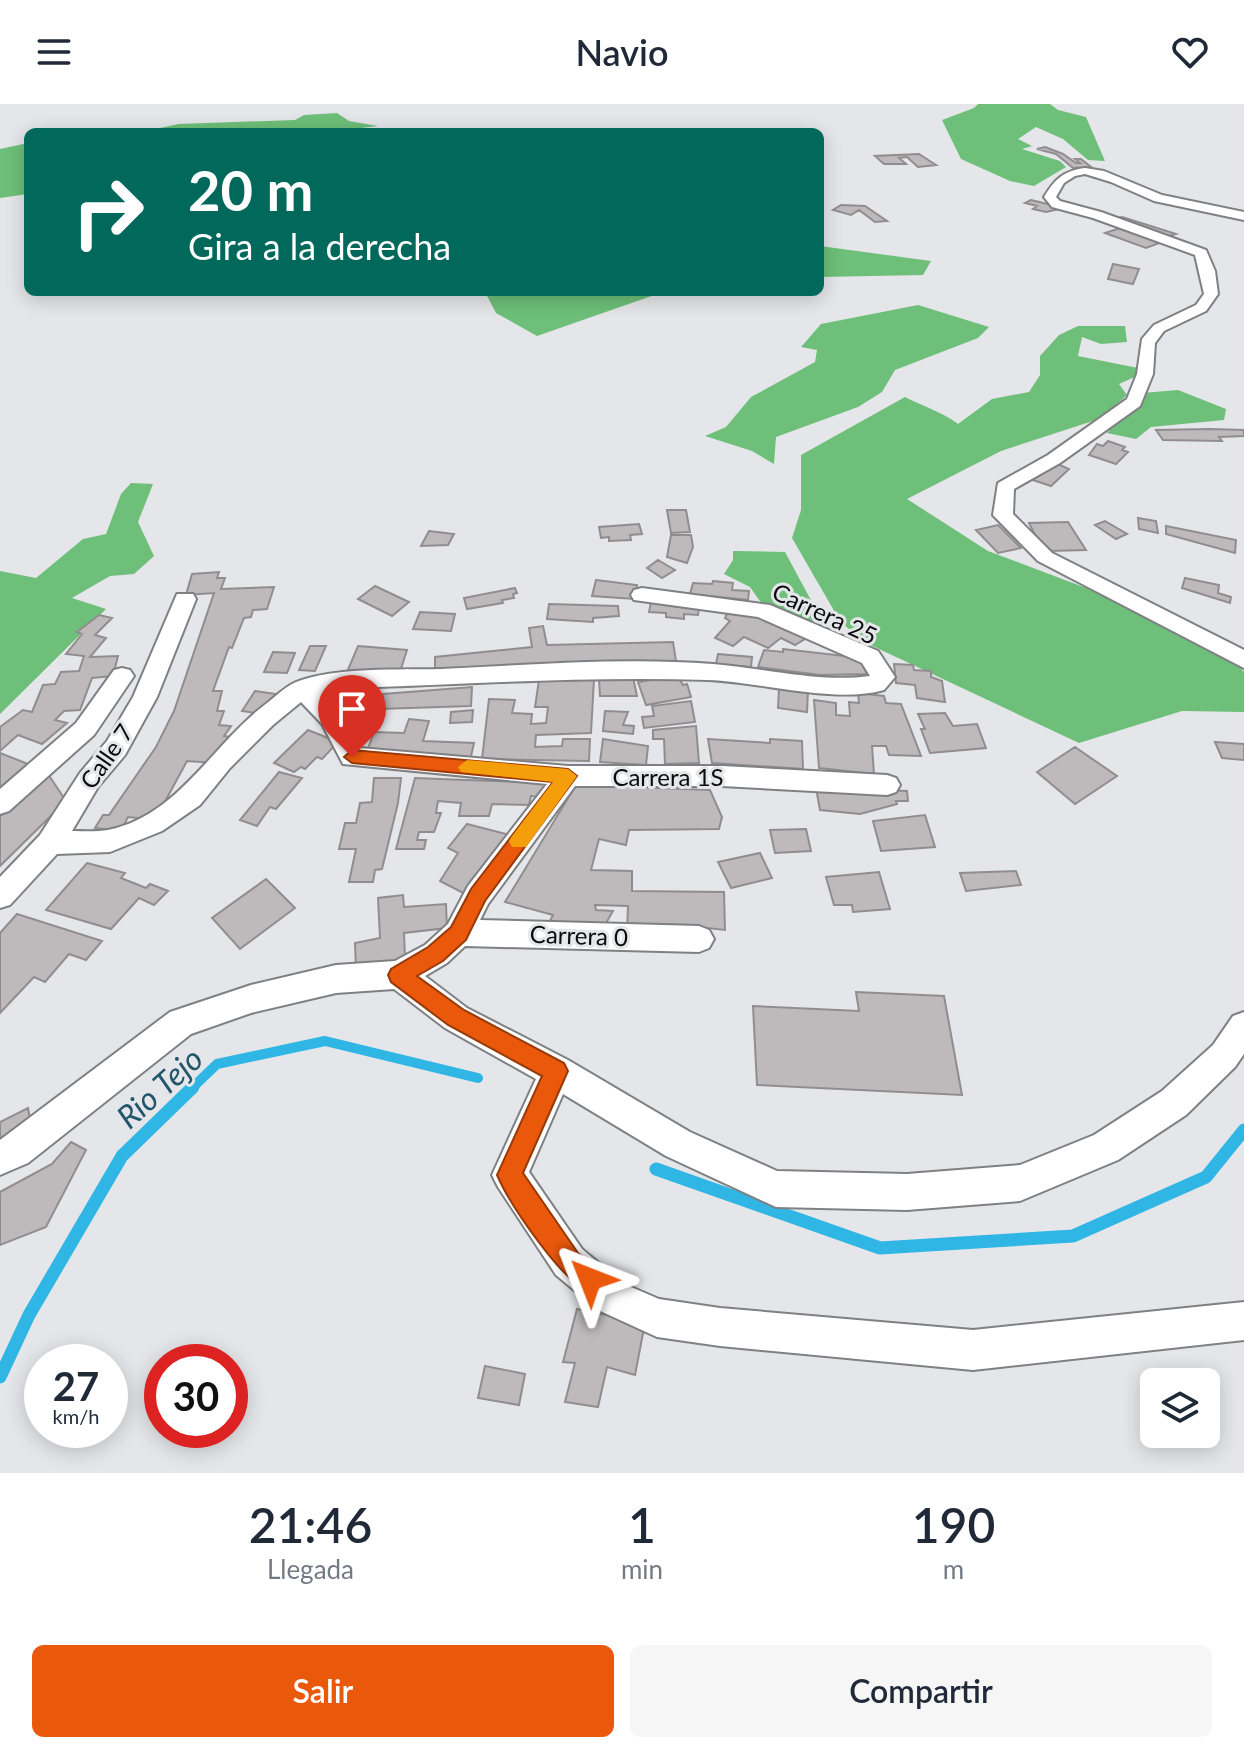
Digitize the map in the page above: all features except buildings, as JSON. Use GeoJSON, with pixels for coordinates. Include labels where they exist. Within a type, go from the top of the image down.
{"type":"FeatureCollection","features":[{"type":"Feature","properties":{"kind":"street"},"geometry":{"type":"LineString","coordinates":[[1244,216],[1154,197],[1096,171],[1070,173],[1055,186],[1050,197],[1056,204],[1097,215],[1201,253],[1208,271],[1211,294],[1201,308],[1159,328],[1147,342],[1145,374],[1134,402],[1054,459],[1005,487],[1003,515],[1045,557],[1244,660]]}},
{"type":"Feature","properties":{"kind":"street","name":"Carrera 25"},"geometry":{"type":"LineString","coordinates":[[302,689],[353,680],[602,671],[711,672],[847,686],[876,684],[883,677],[870,657],[762,610],[642,595]]}},
{"type":"Feature","properties":{"kind":"street","name":"Calle 7"},"geometry":{"type":"LineString","coordinates":[[0,896],[50,843],[89,780],[116,748],[145,697],[185,599]]}},
{"type":"Feature","properties":{"kind":"street"},"geometry":{"type":"LineString","coordinates":[[0,804],[85,729],[122,676]]}},
{"type":"Feature","properties":{"kind":"street"},"geometry":{"type":"LineString","coordinates":[[50,843],[110,841],[153,823],[191,798],[242,740],[302,689]]}},
{"type":"Feature","properties":{"kind":"street","name":"Carrera 1S"},"geometry":{"type":"LineString","coordinates":[[302,689],[331,718],[352,757],[568,776],[722,776],[887,785]]}},
{"type":"Feature","properties":{"kind":"street"},"geometry":{"type":"LineString","coordinates":[[85,729],[89,780]]}},
{"type":"Feature","properties":{"kind":"street"},"geometry":{"type":"LineString","coordinates":[[0,1158],[16,1151],[181,1023],[251,999],[336,979],[399,975],[436,954],[458,933],[478,895],[568,776]]}},
{"type":"Feature","properties":{"kind":"street","name":"Carrera 0"},"geometry":{"type":"LineString","coordinates":[[458,933],[699,939]]}},
{"type":"Feature","properties":{"kind":"street"},"geometry":{"type":"LineString","coordinates":[[399,975],[456,1018],[556,1071],[678,1144],[776,1189],[907,1192],[1020,1183],[1106,1148],[1174,1103],[1224,1056],[1244,1027]]}},
{"type":"Feature","properties":{"kind":"street"},"geometry":{"type":"LineString","coordinates":[[556,1071],[510,1175],[569,1262],[611,1297],[657,1318],[720,1327],[973,1350],[1244,1321]]}},
{"type":"Feature","properties":{"kind":"green space"},"geometry":{"type":"Polygon","coordinates":[[[978,104],[1050,104],[1058,110],[1086,117],[1105,161],[1088,160],[1063,139],[1036,127],[1018,139],[1032,146],[1022,149],[1060,161],[1066,167],[1034,186],[1010,181],[961,159],[942,120],[978,104]]]}},
{"type":"Feature","properties":{"kind":"green space"},"geometry":{"type":"Polygon","coordinates":[[[337,113],[349,121],[378,126],[160,128],[179,124],[295,120],[304,115],[337,113]]]}},
{"type":"Feature","properties":{"kind":"green space"},"geometry":{"type":"Polygon","coordinates":[[[24,144],[24,195],[0,198],[0,149],[24,144]]]}},
{"type":"Feature","properties":{"kind":"green space"},"geometry":{"type":"Polygon","coordinates":[[[824,247],[931,261],[923,275],[824,277],[824,247]]]}},
{"type":"Feature","properties":{"kind":"green space"},"geometry":{"type":"Polygon","coordinates":[[[487,296],[652,296],[537,336],[496,313],[487,296]]]}},
{"type":"Feature","properties":{"kind":"green space"},"geometry":{"type":"Polygon","coordinates":[[[918,305],[989,327],[978,338],[895,370],[882,392],[858,407],[776,437],[774,464],[752,451],[705,436],[726,427],[751,397],[815,362],[817,350],[801,347],[821,324],[918,305]]]}},
{"type":"Feature","properties":{"kind":"green space"},"geometry":{"type":"Polygon","coordinates":[[[1078,326],[1125,326],[1127,342],[1101,344],[1082,337],[1078,356],[1138,368],[1137,376],[1119,384],[1127,395],[1102,418],[1001,451],[907,499],[988,551],[1086,588],[1234,660],[1244,672],[1244,712],[1182,711],[1079,743],[862,641],[840,621],[792,538],[801,510],[801,455],[905,397],[958,424],[992,399],[1029,392],[1040,375],[1040,356],[1059,335],[1078,326]]]}},
{"type":"Feature","properties":{"kind":"green space"},"geometry":{"type":"Polygon","coordinates":[[[1178,390],[1226,409],[1224,420],[1151,427],[1136,439],[1107,433],[1142,393],[1178,390]]]}},
{"type":"Feature","properties":{"kind":"green space"},"geometry":{"type":"Polygon","coordinates":[[[131,483],[153,484],[138,522],[154,556],[134,574],[110,576],[72,598],[106,609],[0,714],[0,571],[36,578],[83,539],[106,534],[121,494],[131,483]]]}},
{"type":"Feature","properties":{"kind":"green space"},"geometry":{"type":"Polygon","coordinates":[[[733,551],[785,552],[821,619],[818,624],[762,604],[750,587],[724,574],[733,560],[733,551]]]}},
{"type":"Feature","properties":{"kind":"waterway","name":"Rio Tejo"},"geometry":{"type":"LineString","coordinates":[[191,1089],[217,1064],[325,1041],[478,1078]]}},
{"type":"Feature","properties":{"kind":"waterway","name":"Rio Tejo"},"geometry":{"type":"LineString","coordinates":[[0,1377],[29,1315],[122,1156],[193,1087]]}},
{"type":"Feature","properties":{"kind":"waterway"},"geometry":{"type":"LineString","coordinates":[[656,1169],[880,1248],[1073,1236],[1206,1177],[1244,1130]]}},
{"type":"Feature","properties":{"kind":"slow traffic"},"geometry":{"type":"LineString","coordinates":[[467,767],[568,776],[519,841]]}},
{"type":"Feature","properties":{"kind":"route"},"geometry":{"type":"LineString","coordinates":[[352,757],[568,776],[478,895],[458,933],[436,954],[399,975],[456,1018],[556,1071],[510,1175],[569,1262],[590,1279]]}}]}
